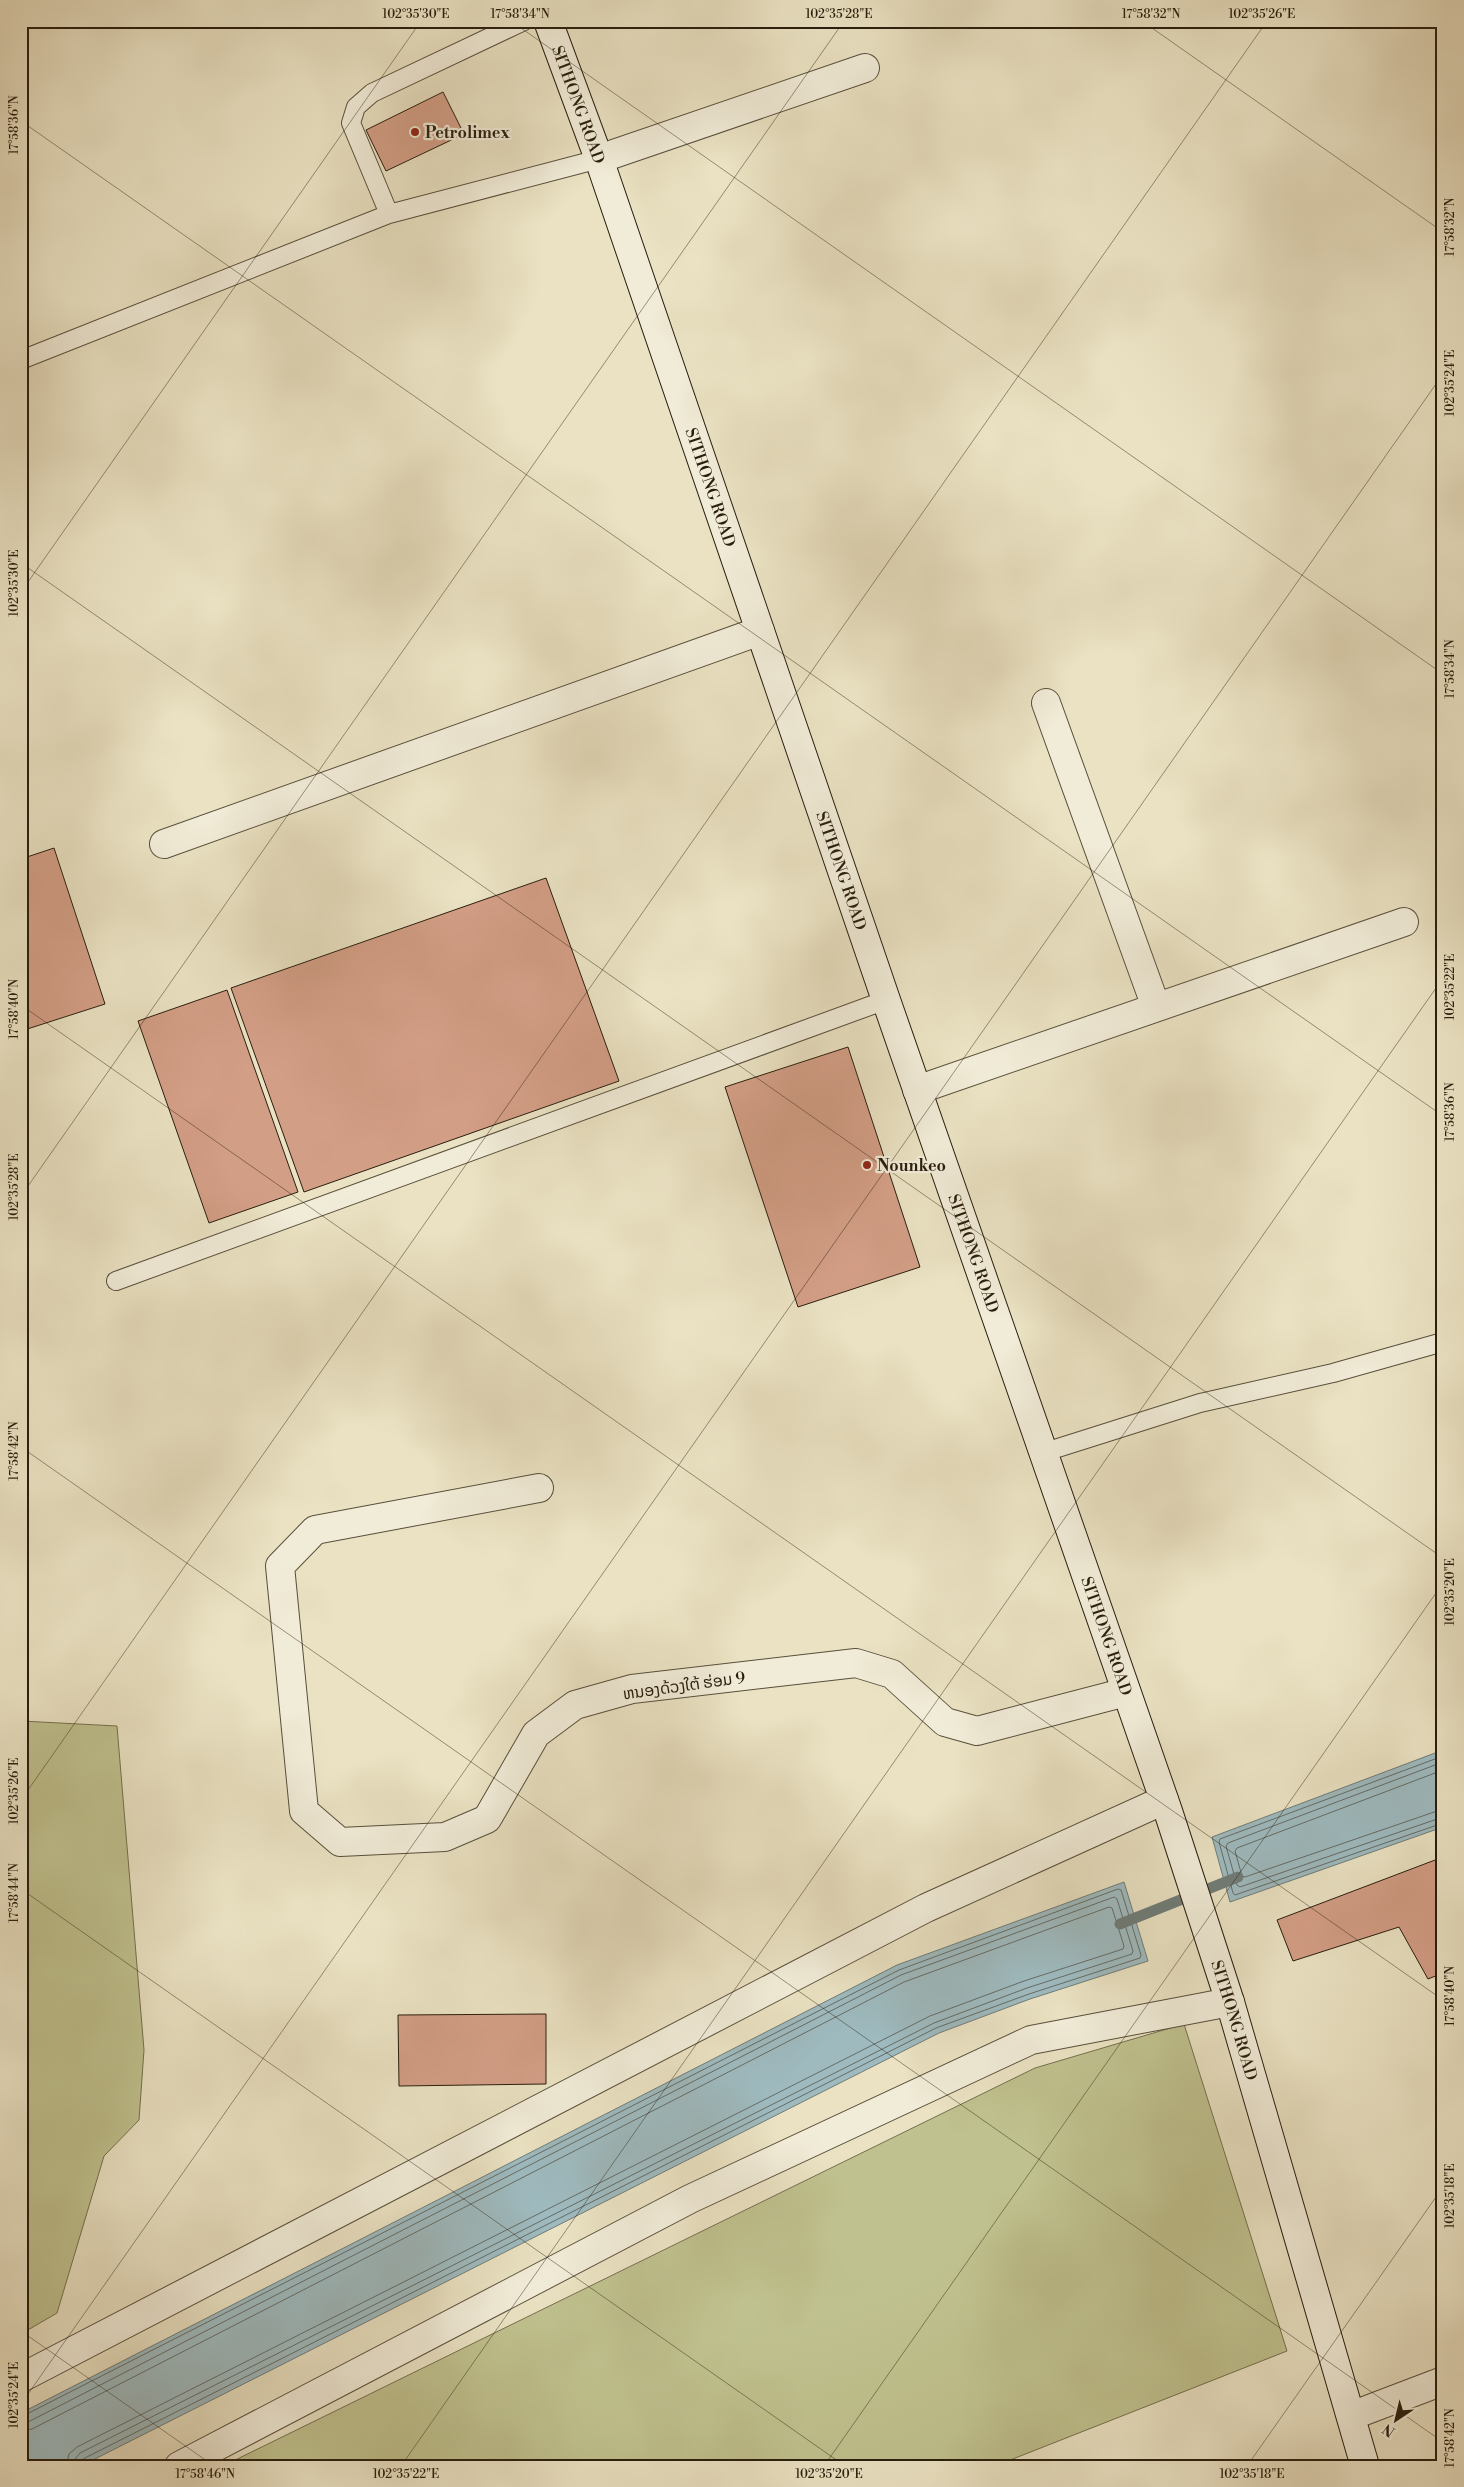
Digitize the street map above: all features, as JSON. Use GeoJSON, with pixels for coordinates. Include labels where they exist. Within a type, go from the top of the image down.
{"type":"FeatureCollection","features":[{"type":"Feature","properties":{"kind":"street","name":"SITHONG ROAD"},"geometry":{"type":"LineString","coordinates":[[548,21],[599,159],[886,1000],[1166,1806],[1230,2002],[1365,2466]]}},
{"type":"Feature","properties":{"kind":"street"},"geometry":{"type":"LineString","coordinates":[[599,159],[865,68]]}},
{"type":"Feature","properties":{"kind":"street"},"geometry":{"type":"LineString","coordinates":[[164,844],[760,631]]}},
{"type":"Feature","properties":{"kind":"street"},"geometry":{"type":"LineString","coordinates":[[1046,703],[1156,1007]]}},
{"type":"Feature","properties":{"kind":"street"},"geometry":{"type":"LineString","coordinates":[[917,1090],[1404,922]]}},
{"type":"Feature","properties":{"kind":"street","name":"ຫນອງດ້ວງໃຕ້ ຮ່ອມ 9"},"geometry":{"type":"LineString","coordinates":[[539,1488],[315,1530],[280,1566],[304,1811],[340,1842],[445,1837],[487,1819],[536,1734],[575,1705],[632,1689],[856,1663],[892,1674],[945,1722],[977,1731],[1126,1692]]}},
{"type":"Feature","properties":{"kind":"street"},"geometry":{"type":"LineString","coordinates":[[21,2378],[926,1908],[1166,1806]]}},
{"type":"Feature","properties":{"kind":"street"},"geometry":{"type":"LineString","coordinates":[[179,2466],[690,2199],[1031,2040],[1230,2002]]}},
{"type":"Feature","properties":{"kind":"street"},"geometry":{"type":"LineString","coordinates":[[1351,2416],[1443,2381]]}},
{"type":"Feature","properties":{"kind":"lane"},"geometry":{"type":"LineString","coordinates":[[389,214],[351,123],[356,107],[372,93],[524,21]]}},
{"type":"Feature","properties":{"kind":"lane"},"geometry":{"type":"LineString","coordinates":[[21,360],[389,214],[599,159]]}},
{"type":"Feature","properties":{"kind":"lane"},"geometry":{"type":"LineString","coordinates":[[116,1281],[886,1000]]}},
{"type":"Feature","properties":{"kind":"lane"},"geometry":{"type":"LineString","coordinates":[[1042,1453],[1200,1403],[1442,1346]]}},
{"type":"Feature","properties":{"kind":"green space"},"geometry":{"type":"Polygon","coordinates":[[[21,1721],[117,1726],[144,2050],[139,2120],[104,2156],[57,2313],[21,2334],[21,1721]]]}},
{"type":"Feature","properties":{"kind":"green space"},"geometry":{"type":"Polygon","coordinates":[[[1184,2024],[1287,2351],[995,2466],[223,2466],[1035,2068],[1184,2024]]]}},
{"type":"Feature","properties":{"kind":"water"},"geometry":{"type":"Polygon","coordinates":[[[1443,1750],[1443,1827],[1230,1902],[1212,1837],[1443,1750]]]}},
{"type":"Feature","properties":{"kind":"water"},"geometry":{"type":"Polygon","coordinates":[[[1124,1882],[1148,1961],[1030,1999],[939,2033],[81,2466],[21,2466],[21,2413],[897,1965],[1124,1882]]]}},
{"type":"Feature","properties":{"kind":"building","name":"Petrolimex"},"geometry":{"type":"Polygon","coordinates":[[[443,92],[464,134],[386,171],[366,130],[443,92]]]}},
{"type":"Feature","properties":{"kind":"building"},"geometry":{"type":"Polygon","coordinates":[[[54,848],[105,1004],[21,1031],[21,859],[54,848]]]}},
{"type":"Feature","properties":{"kind":"building"},"geometry":{"type":"Polygon","coordinates":[[[546,878],[619,1081],[304,1192],[231,988],[546,878]]]}},
{"type":"Feature","properties":{"kind":"building"},"geometry":{"type":"Polygon","coordinates":[[[227,990],[298,1192],[209,1223],[138,1021],[227,990]]]}},
{"type":"Feature","properties":{"kind":"building"},"geometry":{"type":"Polygon","coordinates":[[[848,1047],[920,1267],[798,1307],[725,1087],[848,1047]]]}},
{"type":"Feature","properties":{"kind":"building"},"geometry":{"type":"Polygon","coordinates":[[[1443,1857],[1443,1973],[1428,1979],[1399,1927],[1293,1961],[1277,1920],[1443,1857]]]}},
{"type":"Feature","properties":{"kind":"building"},"geometry":{"type":"Polygon","coordinates":[[[546,2014],[546,2084],[399,2086],[398,2015],[546,2014]]]}},
{"type":"Feature","properties":{"kind":"waterway"},"geometry":{"type":"LineString","coordinates":[[1120,1924],[1238,1877]]}},
{"type":"Feature","properties":{"kind":"place","name":"Petrolimex"},"geometry":{"type":"Point","coordinates":[415,132]}},
{"type":"Feature","properties":{"kind":"place","name":"Nounkeo"},"geometry":{"type":"Point","coordinates":[867,1165]}}]}
